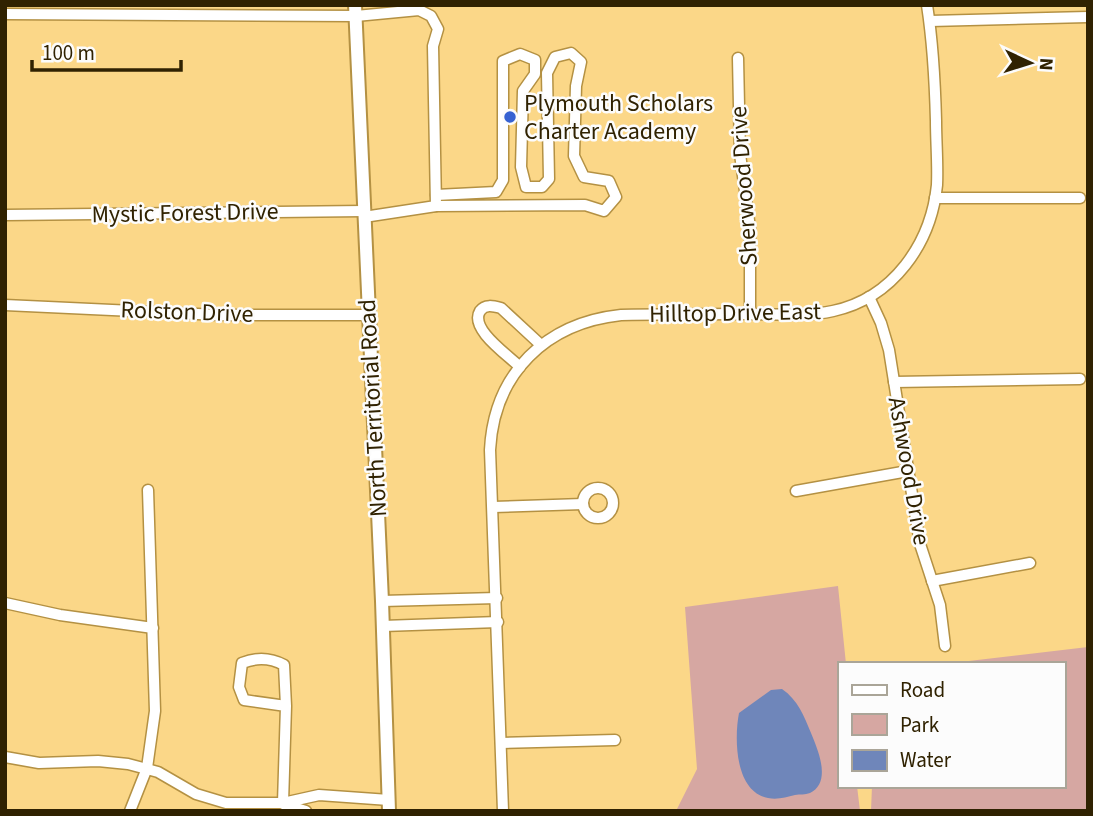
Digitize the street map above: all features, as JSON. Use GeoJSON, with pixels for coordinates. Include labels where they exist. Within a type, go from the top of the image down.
{"type":"FeatureCollection","features":[{"type":"Feature","properties":{"kind":"main road","name":"North Territorial Road"},"geometry":{"type":"LineString","coordinates":[[355,10],[389,805]]}},
{"type":"Feature","properties":{"kind":"street","name":"Hilltop Drive East"},"geometry":{"type":"LineString","coordinates":[[503,811],[490,450],[493,426],[502,396],[520,367],[541,345],[570,327],[600,317],[621,314],[824,313],[847,307],[869,296],[894,278],[912,257],[927,228],[935,198],[935,71],[927,5]]}},
{"type":"Feature","properties":{"kind":"street"},"geometry":{"type":"LineString","coordinates":[[5,14],[419,10],[431,16],[438,29],[433,46],[436,206]]}},
{"type":"Feature","properties":{"kind":"street"},"geometry":{"type":"LineString","coordinates":[[930,21],[1088,17]]}},
{"type":"Feature","properties":{"kind":"street","name":"Mystic Forest Drive"},"geometry":{"type":"LineString","coordinates":[[5,215],[364,214],[436,206],[585,205],[604,211],[616,197],[609,181],[584,177],[574,156],[576,86],[581,62],[571,53],[555,57],[547,73],[549,179],[542,187],[526,187],[521,167],[523,91],[535,74],[535,60],[520,54],[503,61],[503,180],[496,192],[436,195]]}},
{"type":"Feature","properties":{"kind":"street","name":"Sherwood Drive"},"geometry":{"type":"LineString","coordinates":[[738,58],[740,153],[750,228],[750,314]]}},
{"type":"Feature","properties":{"kind":"street"},"geometry":{"type":"LineString","coordinates":[[935,198],[1080,198]]}},
{"type":"Feature","properties":{"kind":"street","name":"Ashwood Drive"},"geometry":{"type":"LineString","coordinates":[[869,296],[885,336],[920,544],[942,617],[945,646]]}},
{"type":"Feature","properties":{"kind":"street","name":"Rolston Drive"},"geometry":{"type":"LineString","coordinates":[[5,305],[219,315],[369,315]]}},
{"type":"Feature","properties":{"kind":"street"},"geometry":{"type":"LineString","coordinates":[[520,367],[480,330],[477,320],[479,312],[492,305],[500,307],[541,345]]}},
{"type":"Feature","properties":{"kind":"street"},"geometry":{"type":"LineString","coordinates":[[894,382],[1080,379]]}},
{"type":"Feature","properties":{"kind":"street"},"geometry":{"type":"LineString","coordinates":[[796,491],[908,471]]}},
{"type":"Feature","properties":{"kind":"street"},"geometry":{"type":"LineString","coordinates":[[130,811],[147,768],[155,711],[148,490]]}},
{"type":"Feature","properties":{"kind":"street"},"geometry":{"type":"LineString","coordinates":[[492,508],[583,504]]}},
{"type":"Feature","properties":{"kind":"street"},"geometry":{"type":"LineString","coordinates":[[932,581],[1030,563]]}},
{"type":"Feature","properties":{"kind":"street"},"geometry":{"type":"LineString","coordinates":[[382,601],[497,598]]}},
{"type":"Feature","properties":{"kind":"street"},"geometry":{"type":"LineString","coordinates":[[5,603],[60,615],[153,628]]}},
{"type":"Feature","properties":{"kind":"street"},"geometry":{"type":"LineString","coordinates":[[383,626],[498,622]]}},
{"type":"Feature","properties":{"kind":"street"},"geometry":{"type":"LineString","coordinates":[[283,803],[286,706],[284,666],[273,659],[251,659],[242,663],[239,687],[244,700],[286,706]]}},
{"type":"Feature","properties":{"kind":"street"},"geometry":{"type":"LineString","coordinates":[[500,743],[615,740]]}},
{"type":"Feature","properties":{"kind":"street"},"geometry":{"type":"LineString","coordinates":[[5,757],[39,763],[98,761],[147,768],[208,799],[226,803],[283,803],[319,795],[389,805]]}},
{"type":"Feature","properties":{"kind":"street"},"geometry":{"type":"LineString","coordinates":[[283,803],[306,811]]}},
{"type":"Feature","properties":{"kind":"green space"},"geometry":{"type":"Polygon","coordinates":[[[838,586],[846,662],[838,662],[838,788],[857,788],[860,811],[676,811],[697,769],[685,607],[838,586]]]}},
{"type":"Feature","properties":{"kind":"green space"},"geometry":{"type":"Polygon","coordinates":[[[1088,647],[1088,811],[871,811],[872,788],[1065,788],[1065,662],[960,662],[1088,647]]]}},
{"type":"Feature","properties":{"kind":"water"},"geometry":{"type":"Polygon","coordinates":[[[782,689],[792,698],[803,715],[817,748],[822,774],[817,788],[810,793],[772,799],[757,794],[743,775],[737,750],[737,724],[739,713],[771,690],[782,689]]]}},
{"type":"Feature","properties":{"kind":"place","name":"Plymouth Scholars Charter Academy"},"geometry":{"type":"Point","coordinates":[510,117]}}]}
